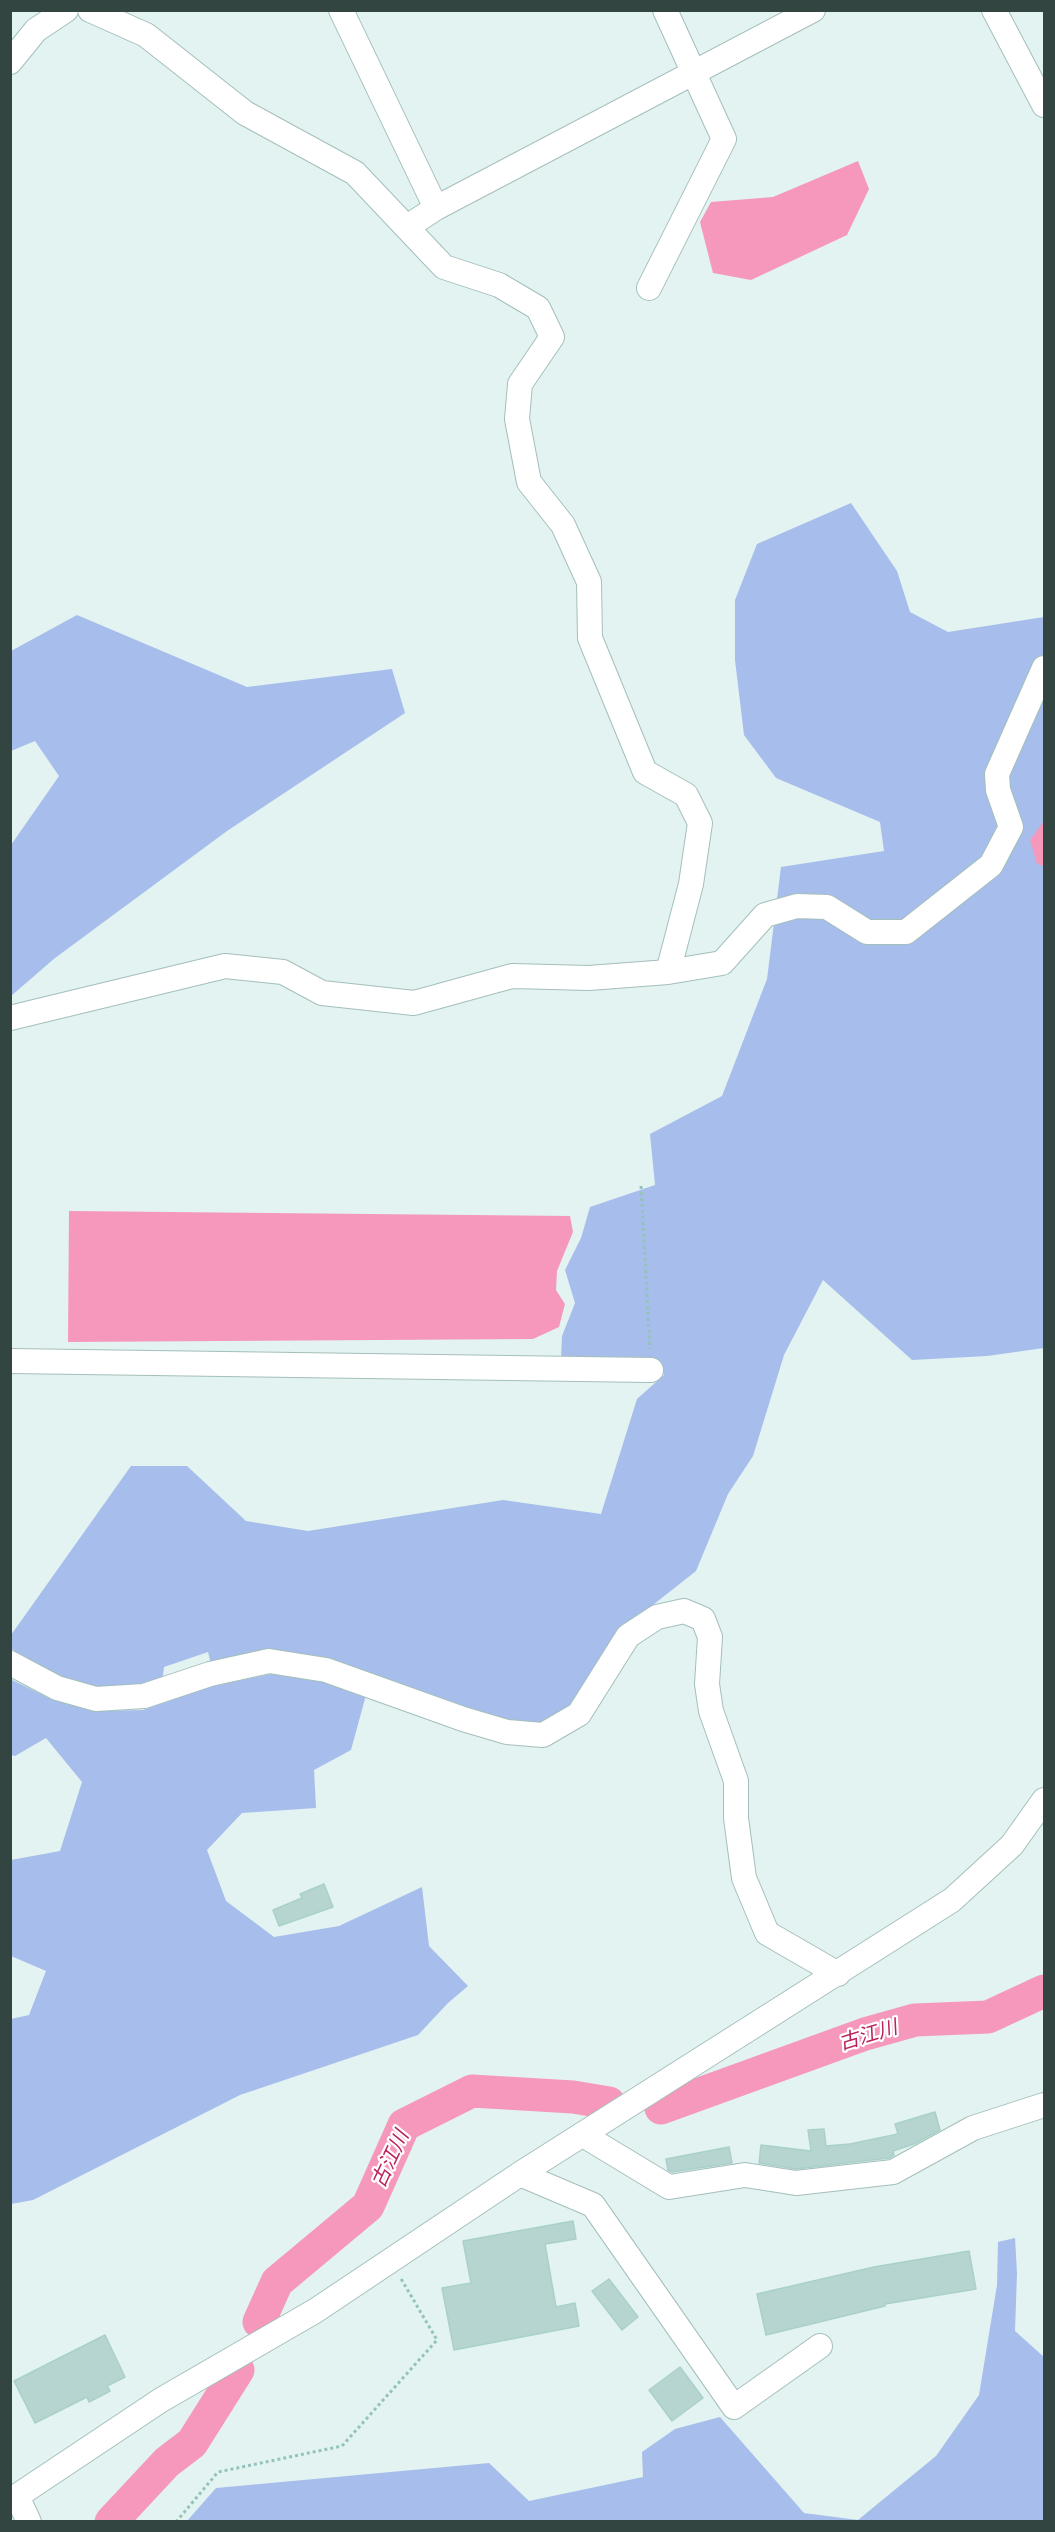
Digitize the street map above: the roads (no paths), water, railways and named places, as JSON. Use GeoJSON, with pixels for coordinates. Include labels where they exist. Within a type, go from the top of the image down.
{"type":"FeatureCollection","features":[{"type":"Feature","properties":{"kind":"street"},"geometry":{"type":"LineString","coordinates":[[10,62],[36,30],[66,10]]}},
{"type":"Feature","properties":{"kind":"street"},"geometry":{"type":"LineString","coordinates":[[90,10],[146,35],[245,113],[355,173],[444,267],[499,285],[538,308],[552,337],[520,384],[517,419],[529,482],[563,525],[589,582],[590,638],[645,772],[686,795],[700,823],[691,884],[668,972]]}},
{"type":"Feature","properties":{"kind":"street"},"geometry":{"type":"LineString","coordinates":[[341,10],[436,208]]}},
{"type":"Feature","properties":{"kind":"street"},"geometry":{"type":"LineString","coordinates":[[649,288],[724,139],[665,10]]}},
{"type":"Feature","properties":{"kind":"street"},"geometry":{"type":"LineString","coordinates":[[407,227],[436,208],[813,10]]}},
{"type":"Feature","properties":{"kind":"street"},"geometry":{"type":"LineString","coordinates":[[994,10],[1044,105]]}},
{"type":"Feature","properties":{"kind":"street"},"geometry":{"type":"LineString","coordinates":[[10,1018],[225,966],[283,972],[322,993],[414,1003],[512,976],[589,978],[668,972],[722,963],[765,915],[797,906],[827,907],[867,932],[906,932],[991,865],[1011,827],[998,790],[997,774],[1044,668]]}},
{"type":"Feature","properties":{"kind":"street"},"geometry":{"type":"LineString","coordinates":[[10,1361],[651,1370]]}},
{"type":"Feature","properties":{"kind":"street"},"geometry":{"type":"LineString","coordinates":[[10,1663],[57,1688],[96,1699],[144,1696],[210,1674],[269,1661],[326,1670],[507,1732],[543,1735],[579,1713],[628,1636],[657,1617],[684,1611],[703,1619],[710,1637],[707,1684],[711,1711],[736,1781],[736,1818],[744,1878],[767,1933],[838,1974]]}},
{"type":"Feature","properties":{"kind":"street"},"geometry":{"type":"LineString","coordinates":[[29,2522],[14,2497],[161,2400],[315,2311],[520,2174],[952,1900],[1012,1845],[1044,1800]]}},
{"type":"Feature","properties":{"kind":"street"},"geometry":{"type":"LineString","coordinates":[[583,2135],[669,2187],[745,2175],[796,2183],[893,2172],[973,2128],[1044,2105]]}},
{"type":"Feature","properties":{"kind":"street"},"geometry":{"type":"LineString","coordinates":[[520,2174],[593,2205],[734,2407],[820,2346]]}},
{"type":"Feature","properties":{"kind":"waterway","name":"古江川"},"geometry":{"type":"LineString","coordinates":[[661,2108],[865,2034],[915,2020],[988,2017],[1044,1991]]}},
{"type":"Feature","properties":{"kind":"waterway","name":"古江川"},"geometry":{"type":"LineString","coordinates":[[259,2322],[277,2282],[368,2206],[404,2125],[472,2091],[573,2097],[609,2103]]}},
{"type":"Feature","properties":{"kind":"waterway","name":"古江川"},"geometry":{"type":"LineString","coordinates":[[111,2522],[167,2462],[192,2443],[238,2370]]}}]}
